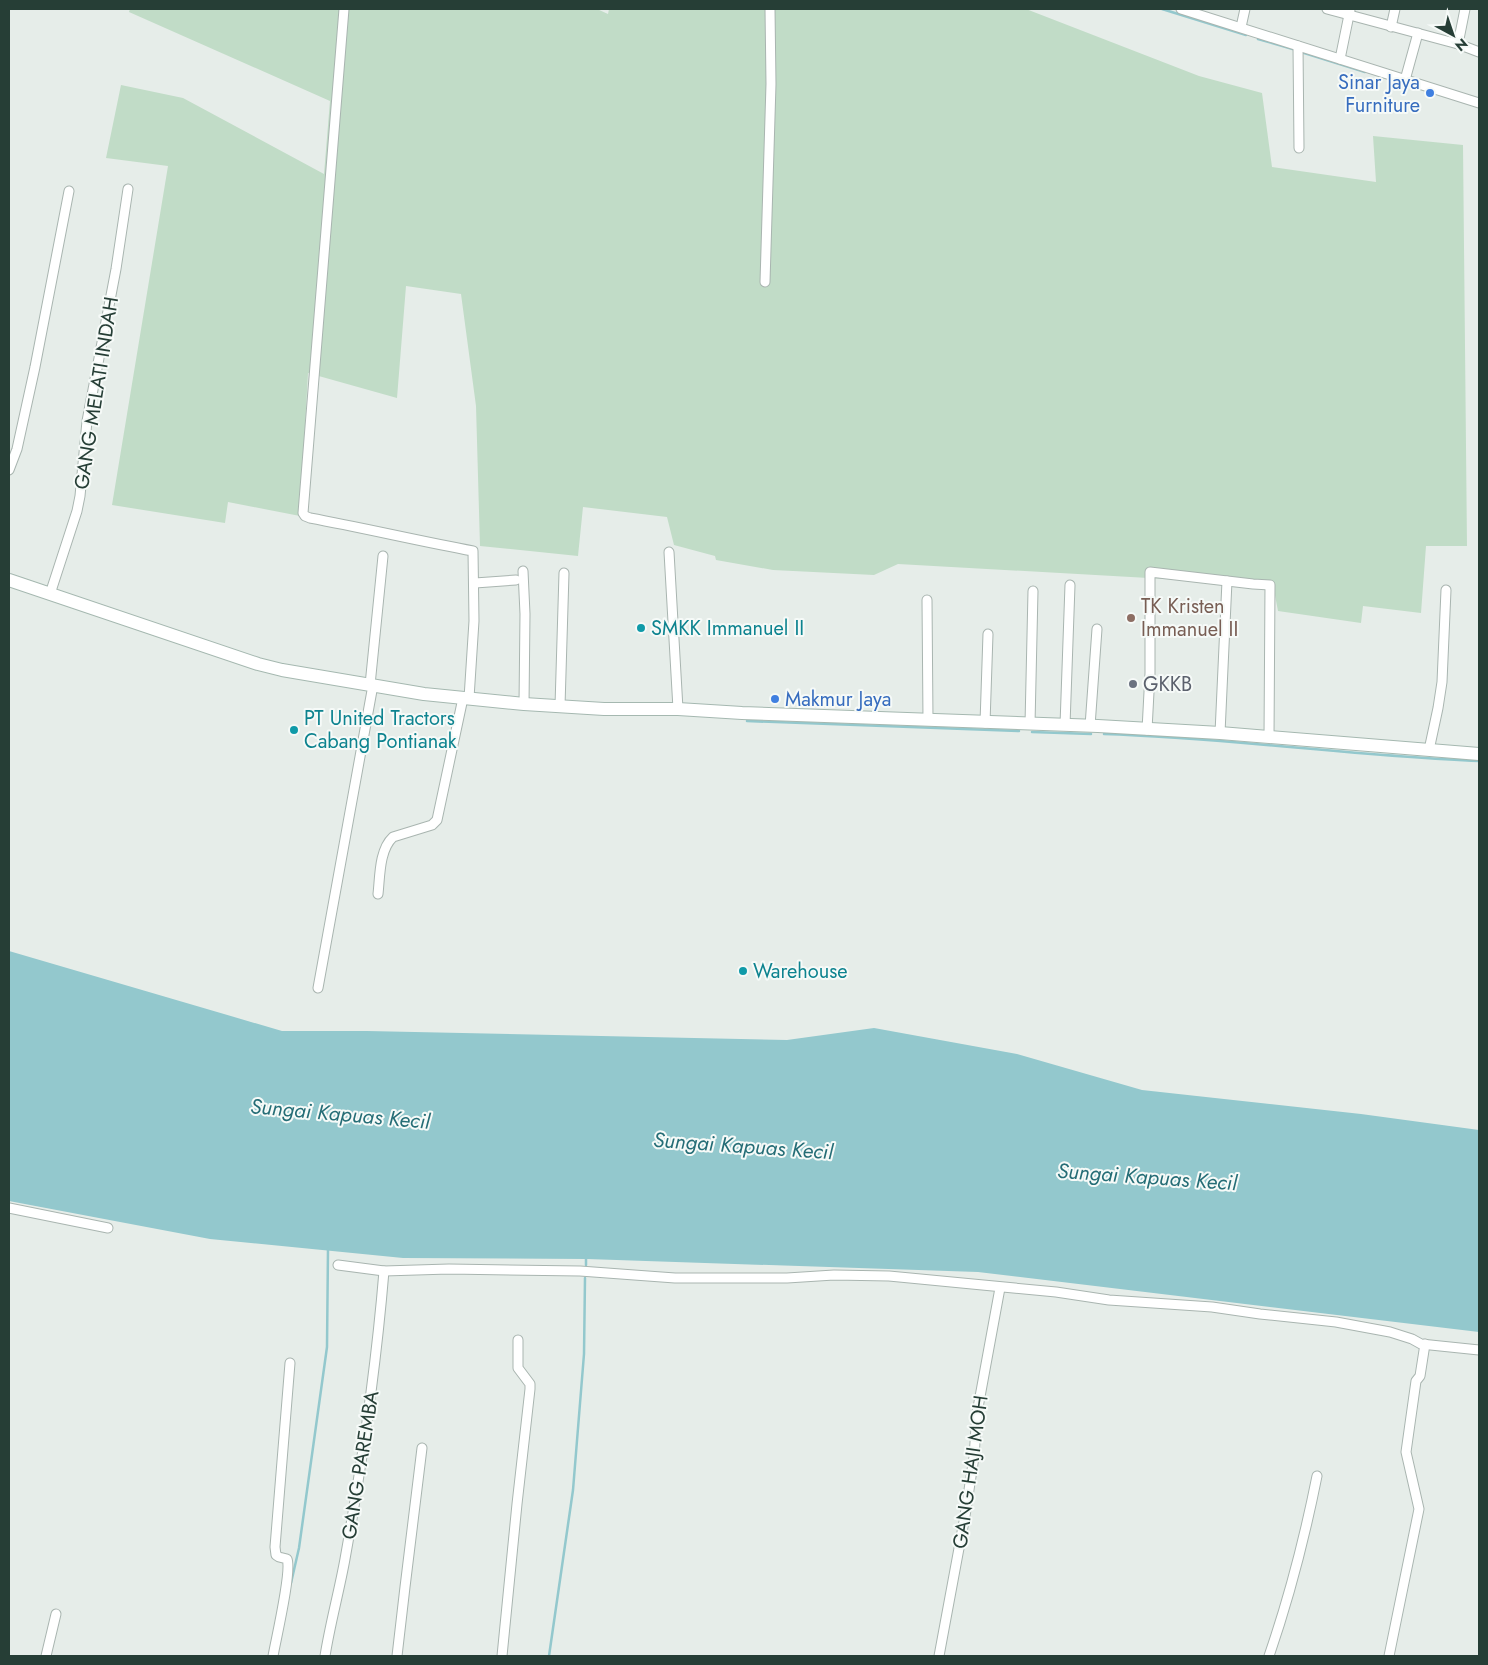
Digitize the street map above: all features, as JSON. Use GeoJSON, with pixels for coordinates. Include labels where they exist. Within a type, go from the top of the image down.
{"type":"FeatureCollection","features":[{"type":"Feature","properties":{"kind":"main road"},"geometry":{"type":"LineString","coordinates":[[9,580],[258,664],[282,670],[424,694],[524,704],[604,709],[678,709],[742,714],[1065,725],[1220,733],[1479,754]]}},
{"type":"Feature","properties":{"kind":"street"},"geometry":{"type":"LineString","coordinates":[[344,9],[303,513],[310,518],[473,551],[475,583],[474,621],[466,698],[436,820],[432,825],[393,837],[390,840],[380,871],[378,894]]}},
{"type":"Feature","properties":{"kind":"street"},"geometry":{"type":"LineString","coordinates":[[765,282],[771,84],[770,9]]}},
{"type":"Feature","properties":{"kind":"street"},"geometry":{"type":"LineString","coordinates":[[1181,9],[1195,11],[1298,46],[1479,103]]}},
{"type":"Feature","properties":{"kind":"street"},"geometry":{"type":"LineString","coordinates":[[1241,27],[1245,9]]}},
{"type":"Feature","properties":{"kind":"street"},"geometry":{"type":"LineString","coordinates":[[1327,9],[1349,12],[1391,27],[1458,44],[1479,52]]}},
{"type":"Feature","properties":{"kind":"street"},"geometry":{"type":"LineString","coordinates":[[1391,27],[1396,9]]}},
{"type":"Feature","properties":{"kind":"street"},"geometry":{"type":"LineString","coordinates":[[1458,44],[1465,9]]}},
{"type":"Feature","properties":{"kind":"street"},"geometry":{"type":"LineString","coordinates":[[1340,59],[1349,12]]}},
{"type":"Feature","properties":{"kind":"street"},"geometry":{"type":"LineString","coordinates":[[1405,80],[1418,33]]}},
{"type":"Feature","properties":{"kind":"street"},"geometry":{"type":"LineString","coordinates":[[1298,46],[1299,148]]}},
{"type":"Feature","properties":{"kind":"street","name":"GANG MELATI INDAH"},"geometry":{"type":"LineString","coordinates":[[50,594],[78,504],[83,480],[87,421],[116,270],[128,189]]}},
{"type":"Feature","properties":{"kind":"street"},"geometry":{"type":"LineString","coordinates":[[9,470],[17,449],[35,366],[69,191]]}},
{"type":"Feature","properties":{"kind":"street"},"geometry":{"type":"LineString","coordinates":[[669,552],[678,709]]}},
{"type":"Feature","properties":{"kind":"street"},"geometry":{"type":"LineString","coordinates":[[318,988],[371,685],[383,556]]}},
{"type":"Feature","properties":{"kind":"street"},"geometry":{"type":"LineString","coordinates":[[523,571],[525,614],[524,704]]}},
{"type":"Feature","properties":{"kind":"street"},"geometry":{"type":"LineString","coordinates":[[1147,730],[1150,673],[1150,572],[1270,585],[1268,737]]}},
{"type":"Feature","properties":{"kind":"street"},"geometry":{"type":"LineString","coordinates":[[560,706],[564,573]]}},
{"type":"Feature","properties":{"kind":"street"},"geometry":{"type":"LineString","coordinates":[[475,583],[516,580]]}},
{"type":"Feature","properties":{"kind":"street"},"geometry":{"type":"LineString","coordinates":[[1220,733],[1227,581]]}},
{"type":"Feature","properties":{"kind":"street"},"geometry":{"type":"LineString","coordinates":[[1065,725],[1070,585]]}},
{"type":"Feature","properties":{"kind":"street"},"geometry":{"type":"LineString","coordinates":[[1030,724],[1034,590]]}},
{"type":"Feature","properties":{"kind":"street"},"geometry":{"type":"LineString","coordinates":[[1429,750],[1442,682],[1446,590]]}},
{"type":"Feature","properties":{"kind":"street"},"geometry":{"type":"LineString","coordinates":[[927,600],[928,720]]}},
{"type":"Feature","properties":{"kind":"street"},"geometry":{"type":"LineString","coordinates":[[1090,726],[1097,629]]}},
{"type":"Feature","properties":{"kind":"street"},"geometry":{"type":"LineString","coordinates":[[986,722],[988,634]]}},
{"type":"Feature","properties":{"kind":"street"},"geometry":{"type":"LineString","coordinates":[[9,1208],[108,1228]]}},
{"type":"Feature","properties":{"kind":"street"},"geometry":{"type":"LineString","coordinates":[[338,1266],[384,1271],[580,1271],[675,1278],[787,1278],[863,1275],[1056,1292],[1109,1300],[1212,1307],[1336,1322],[1390,1332],[1425,1344],[1479,1350]]}},
{"type":"Feature","properties":{"kind":"street","name":"GANG PAREMBA"},"geometry":{"type":"LineString","coordinates":[[324,1656],[343,1566],[362,1458],[378,1340],[384,1271]]}},
{"type":"Feature","properties":{"kind":"street","name":"GANG HAJI MOH"},"geometry":{"type":"LineString","coordinates":[[939,1656],[965,1516],[977,1413],[1000,1288]]}},
{"type":"Feature","properties":{"kind":"street"},"geometry":{"type":"LineString","coordinates":[[502,1656],[516,1504],[530,1389],[529,1382],[518,1368],[518,1340]]}},
{"type":"Feature","properties":{"kind":"street"},"geometry":{"type":"LineString","coordinates":[[1389,1656],[1419,1509],[1406,1452],[1416,1381],[1420,1376],[1425,1344]]}},
{"type":"Feature","properties":{"kind":"street"},"geometry":{"type":"LineString","coordinates":[[273,1656],[286,1587],[288,1563],[286,1559],[279,1558],[276,1555],[275,1547],[290,1363]]}},
{"type":"Feature","properties":{"kind":"street"},"geometry":{"type":"LineString","coordinates":[[398,1656],[404,1587],[422,1448]]}},
{"type":"Feature","properties":{"kind":"street"},"geometry":{"type":"LineString","coordinates":[[1269,1656],[1280,1625],[1307,1523],[1317,1476]]}},
{"type":"Feature","properties":{"kind":"street"},"geometry":{"type":"LineString","coordinates":[[46,1656],[56,1614]]}},
{"type":"Feature","properties":{"kind":"green space"},"geometry":{"type":"Polygon","coordinates":[[[130,9],[597,9],[608,14],[609,9],[1026,9],[1199,76],[1262,93],[1272,167],[1376,182],[1373,136],[1463,145],[1467,546],[1426,546],[1421,613],[1363,606],[1361,623],[1278,611],[1273,585],[898,564],[874,575],[773,570],[716,560],[715,556],[674,545],[667,517],[583,507],[578,556],[480,546],[476,406],[461,294],[406,286],[397,398],[308,373],[300,516],[228,502],[225,523],[112,505],[168,166],[106,158],[121,85],[183,98],[324,174],[330,101],[129,12],[130,9]]]}},
{"type":"Feature","properties":{"kind":"water","name":"Sungai Kapuas Kecil"},"geometry":{"type":"Polygon","coordinates":[[[9,951],[282,1031],[367,1031],[787,1040],[874,1028],[1017,1054],[1142,1090],[1361,1114],[1479,1130],[1479,1332],[978,1272],[587,1259],[403,1258],[210,1239],[9,1201],[9,951]]]}},
{"type":"Feature","properties":{"kind":"waterway"},"geometry":{"type":"LineString","coordinates":[[1162,9],[1246,35]]}},
{"type":"Feature","properties":{"kind":"waterway"},"geometry":{"type":"LineString","coordinates":[[1258,39],[1296,50]]}},
{"type":"Feature","properties":{"kind":"waterway"},"geometry":{"type":"LineString","coordinates":[[1301,52],[1365,72]]}},
{"type":"Feature","properties":{"kind":"waterway"},"geometry":{"type":"LineString","coordinates":[[747,721],[1019,731]]}},
{"type":"Feature","properties":{"kind":"waterway"},"geometry":{"type":"LineString","coordinates":[[1032,732],[1091,734]]}},
{"type":"Feature","properties":{"kind":"waterway"},"geometry":{"type":"LineString","coordinates":[[1104,734],[1198,739],[1432,759],[1479,761]]}},
{"type":"Feature","properties":{"kind":"waterway"},"geometry":{"type":"LineString","coordinates":[[291,1583],[299,1548],[327,1347],[328,1249]]}},
{"type":"Feature","properties":{"kind":"waterway"},"geometry":{"type":"LineString","coordinates":[[586,1256],[586,1265]]}},
{"type":"Feature","properties":{"kind":"waterway"},"geometry":{"type":"LineString","coordinates":[[549,1656],[573,1490],[584,1354],[585,1278]]}},
{"type":"Feature","properties":{"kind":"place","name":"Sinar Jaya Furniture"},"geometry":{"type":"Point","coordinates":[1430,93]}},
{"type":"Feature","properties":{"kind":"place","name":"TK Kristen Immanuel II"},"geometry":{"type":"Point","coordinates":[1131,618]}},
{"type":"Feature","properties":{"kind":"place","name":"SMKK Immanuel II"},"geometry":{"type":"Point","coordinates":[641,628]}},
{"type":"Feature","properties":{"kind":"place","name":"GKKB"},"geometry":{"type":"Point","coordinates":[1133,684]}},
{"type":"Feature","properties":{"kind":"place","name":"Makmur Jaya"},"geometry":{"type":"Point","coordinates":[775,699]}},
{"type":"Feature","properties":{"kind":"place","name":"PT United Tractors Cabang Pontianak"},"geometry":{"type":"Point","coordinates":[294,730]}},
{"type":"Feature","properties":{"kind":"place","name":"Warehouse"},"geometry":{"type":"Point","coordinates":[743,971]}}]}
